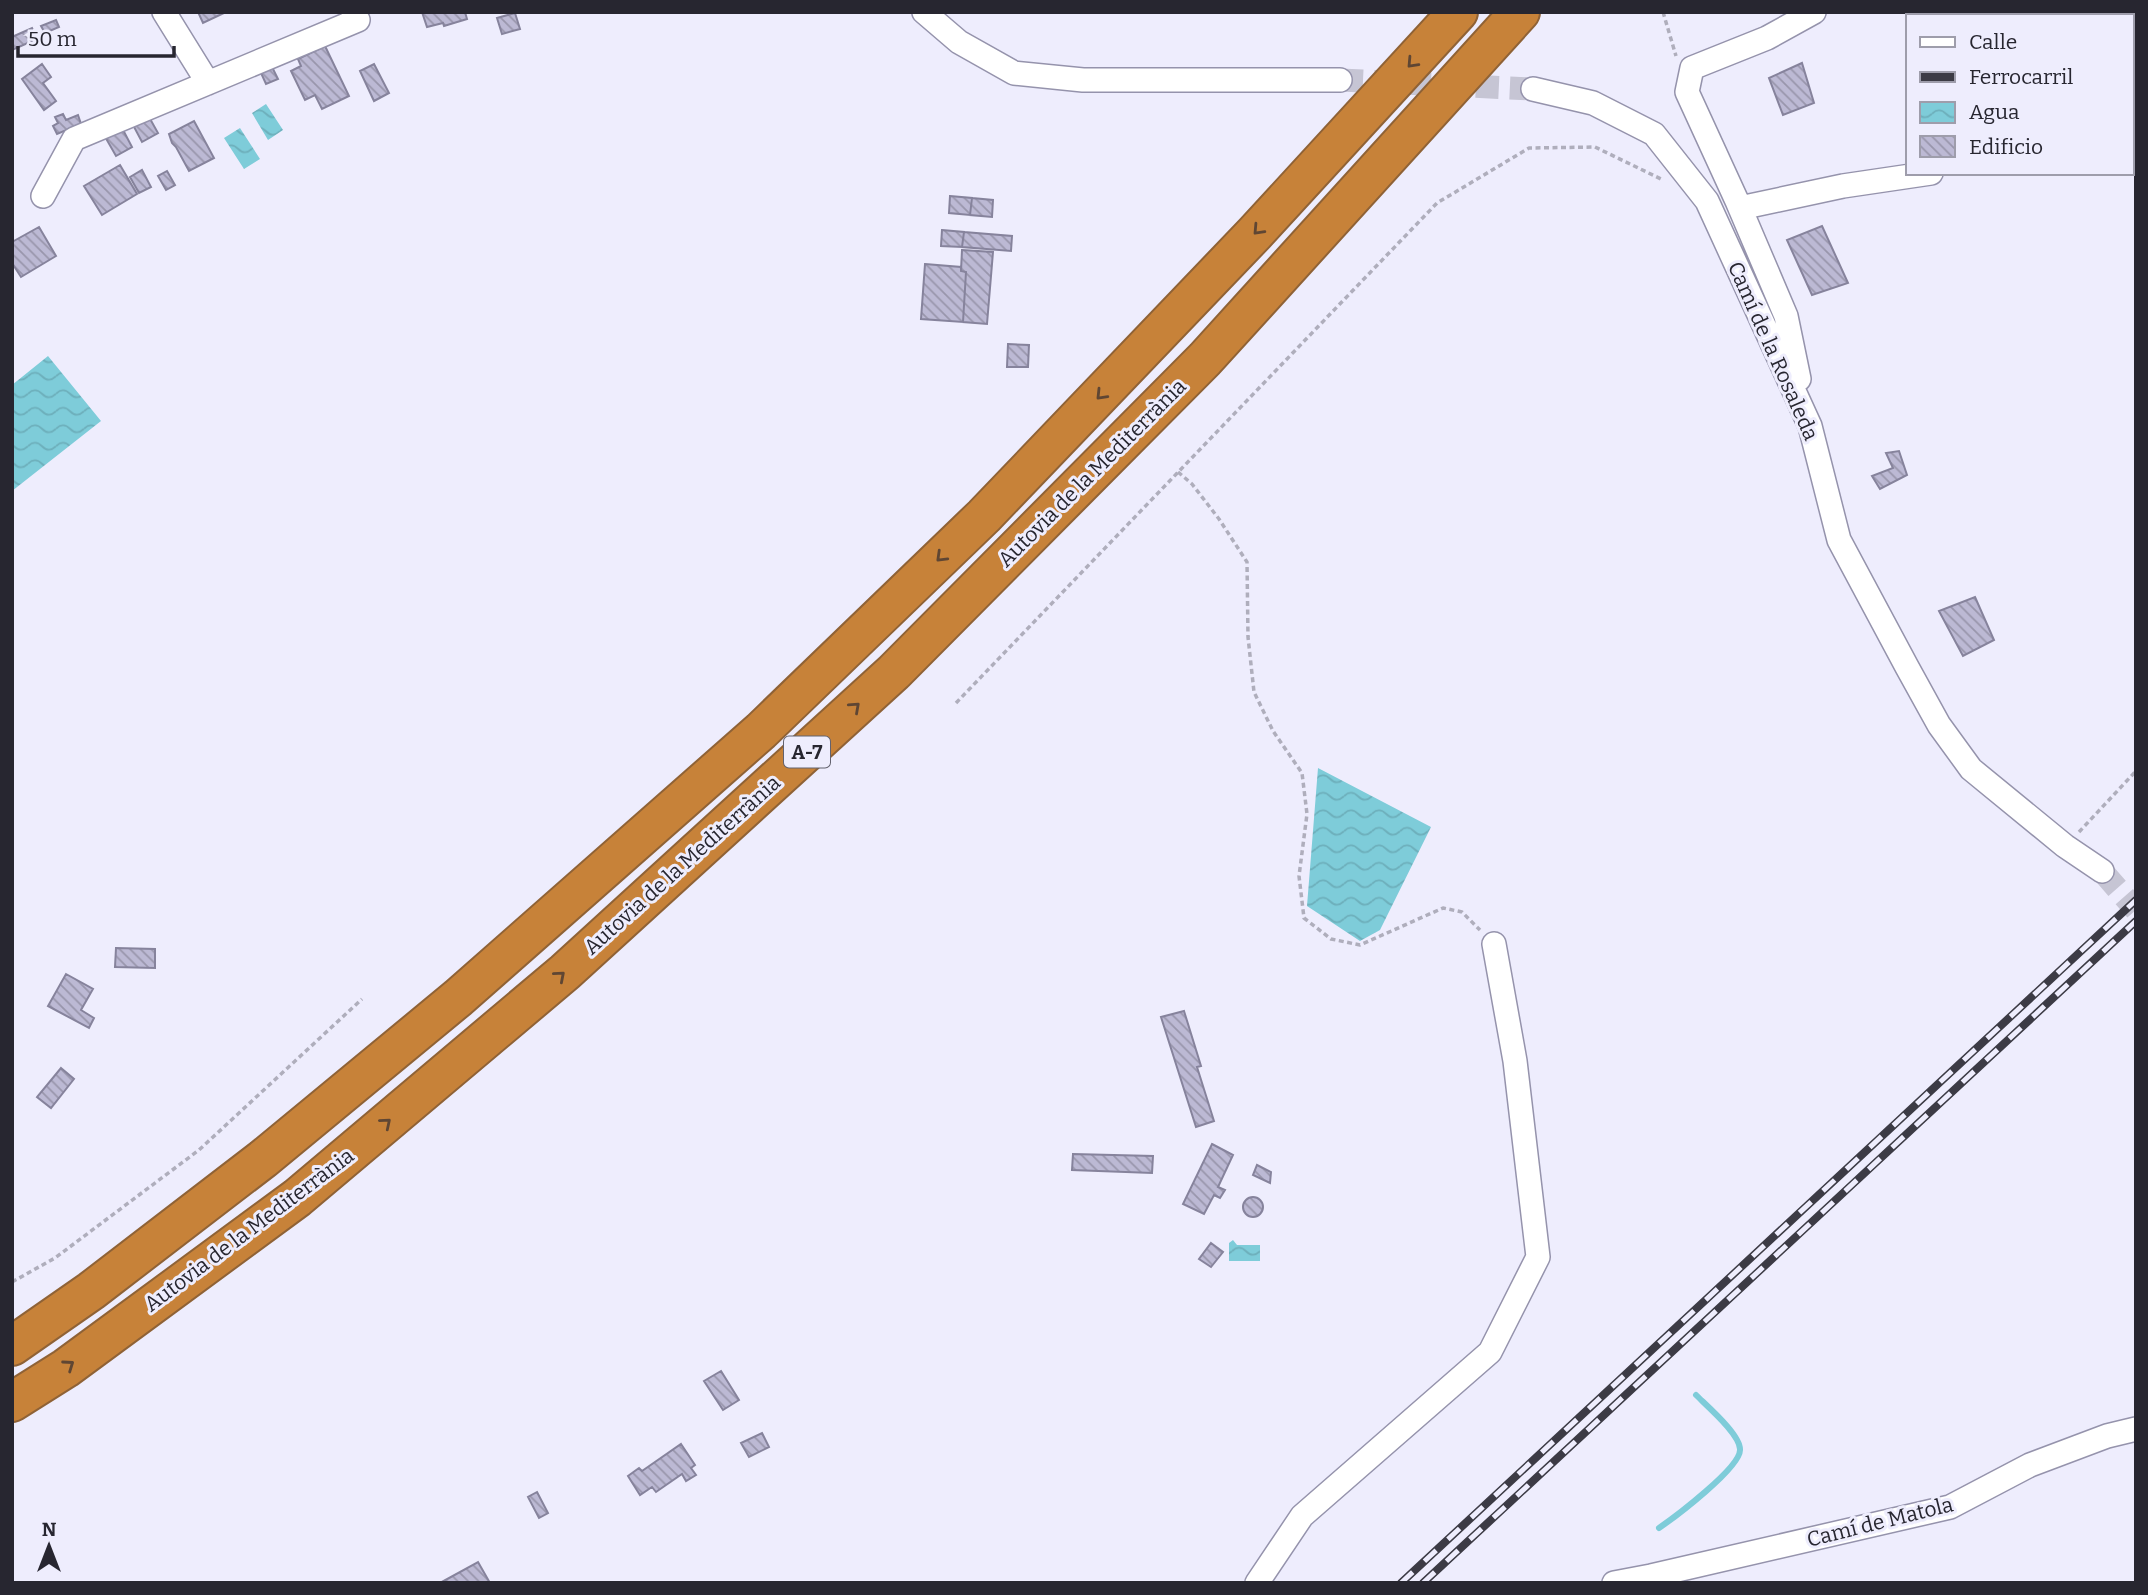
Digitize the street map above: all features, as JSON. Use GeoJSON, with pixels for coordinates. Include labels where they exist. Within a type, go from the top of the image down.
{"type":"FeatureCollection","features":[{"type":"Feature","properties":{"kind":"highway","name":"A-7"},"geometry":{"type":"LineString","coordinates":[[12,1346],[91,1291],[263,1159],[458,998],[761,731],[984,516],[1246,243],[1458,12]]}},
{"type":"Feature","properties":{"kind":"highway","name":"Autovia de la Mediterrània"},"geometry":{"type":"LineString","coordinates":[[12,1402],[66,1368],[297,1198],[565,972],[894,673],[1205,359],[1520,12]]}},
{"type":"Feature","properties":{"kind":"street"},"geometry":{"type":"LineString","coordinates":[[164,12],[208,83]]}},
{"type":"Feature","properties":{"kind":"street"},"geometry":{"type":"LineString","coordinates":[[43,196],[74,139],[358,20],[353,12]]}},
{"type":"Feature","properties":{"kind":"street"},"geometry":{"type":"LineString","coordinates":[[924,12],[959,42],[1014,73],[1083,80],[1340,80]]}},
{"type":"Feature","properties":{"kind":"street"},"geometry":{"type":"LineString","coordinates":[[1810,426],[1786,316],[1687,92],[1692,68],[1768,38],[1814,12]]}},
{"type":"Feature","properties":{"kind":"street","name":"Camí de la Rosaleda"},"geometry":{"type":"LineString","coordinates":[[1533,89],[1593,103],[1654,134],[1707,201],[1810,426],[1839,540],[1940,725],[1971,769],[2066,846],[2102,871]]}},
{"type":"Feature","properties":{"kind":"street"},"geometry":{"type":"LineString","coordinates":[[1740,208],[1843,186],[1917,175]]}},
{"type":"Feature","properties":{"kind":"street"},"geometry":{"type":"LineString","coordinates":[[1256,1583],[1302,1516],[1490,1352],[1538,1257],[1515,1061],[1494,944]]}},
{"type":"Feature","properties":{"kind":"street","name":"Camí de Matola"},"geometry":{"type":"LineString","coordinates":[[1614,1583],[1950,1507],[2030,1465],[2107,1436],[2136,1429]]}},
{"type":"Feature","properties":{"kind":"path"},"geometry":{"type":"LineString","coordinates":[[956,703],[1437,203],[1529,148],[1595,147],[1707,201]]}},
{"type":"Feature","properties":{"kind":"path"},"geometry":{"type":"LineString","coordinates":[[1178,472],[1192,484],[1219,519],[1247,562],[1248,637],[1254,692],[1273,731],[1302,773],[1307,814],[1299,876],[1304,918],[1331,939],[1360,945],[1443,908],[1462,912],[1494,944]]}},
{"type":"Feature","properties":{"kind":"path"},"geometry":{"type":"LineString","coordinates":[[2066,846],[2136,771]]}},
{"type":"Feature","properties":{"kind":"path"},"geometry":{"type":"LineString","coordinates":[[12,1282],[55,1258],[199,1150],[362,999]]}},
{"type":"Feature","properties":{"kind":"water"},"geometry":{"type":"Polygon","coordinates":[[[266,104],[283,130],[268,140],[252,113],[266,104]]]}},
{"type":"Feature","properties":{"kind":"water"},"geometry":{"type":"Polygon","coordinates":[[[240,128],[260,159],[244,169],[224,138],[240,128]]]}},
{"type":"Feature","properties":{"kind":"water"},"geometry":{"type":"Polygon","coordinates":[[[48,356],[101,421],[12,491],[12,385],[48,356]]]}},
{"type":"Feature","properties":{"kind":"water"},"geometry":{"type":"Polygon","coordinates":[[[1318,768],[1431,827],[1380,930],[1360,941],[1307,906],[1318,768]]]}},
{"type":"Feature","properties":{"kind":"water"},"geometry":{"type":"Polygon","coordinates":[[[1233,1240],[1237,1245],[1260,1245],[1260,1261],[1229,1261],[1229,1243],[1233,1240]]]}},
{"type":"Feature","properties":{"kind":"building"},"geometry":{"type":"Polygon","coordinates":[[[198,12],[226,12],[203,23],[198,12]]]}},
{"type":"Feature","properties":{"kind":"building"},"geometry":{"type":"Polygon","coordinates":[[[422,12],[465,12],[467,19],[444,26],[443,23],[427,27],[422,12]]]}},
{"type":"Feature","properties":{"kind":"building"},"geometry":{"type":"Polygon","coordinates":[[[1946,12],[1984,14],[1947,14],[1946,12]]]}},
{"type":"Feature","properties":{"kind":"building"},"geometry":{"type":"Polygon","coordinates":[[[515,13],[520,29],[502,34],[497,18],[515,13]]]}},
{"type":"Feature","properties":{"kind":"building"},"geometry":{"type":"Polygon","coordinates":[[[56,20],[59,27],[45,33],[41,26],[56,20]]]}},
{"type":"Feature","properties":{"kind":"building"},"geometry":{"type":"Polygon","coordinates":[[[32,28],[37,39],[12,50],[12,37],[32,28]]]}},
{"type":"Feature","properties":{"kind":"building"},"geometry":{"type":"Polygon","coordinates":[[[325,46],[349,96],[322,109],[315,95],[305,100],[291,71],[301,66],[298,59],[325,46]]]}},
{"type":"Feature","properties":{"kind":"building"},"geometry":{"type":"Polygon","coordinates":[[[1802,63],[1814,103],[1783,115],[1769,78],[1802,63]]]}},
{"type":"Feature","properties":{"kind":"building"},"geometry":{"type":"Polygon","coordinates":[[[42,64],[51,77],[43,83],[56,101],[44,110],[22,79],[42,64]]]}},
{"type":"Feature","properties":{"kind":"building"},"geometry":{"type":"Polygon","coordinates":[[[374,64],[389,93],[374,101],[360,71],[374,64]]]}},
{"type":"Feature","properties":{"kind":"building"},"geometry":{"type":"Polygon","coordinates":[[[272,67],[278,79],[266,84],[261,73],[272,67]]]}},
{"type":"Feature","properties":{"kind":"building"},"geometry":{"type":"Polygon","coordinates":[[[63,114],[66,120],[78,115],[81,124],[57,134],[53,126],[58,123],[55,117],[63,114]]]}},
{"type":"Feature","properties":{"kind":"building"},"geometry":{"type":"Polygon","coordinates":[[[149,117],[158,133],[142,142],[133,125],[149,117]]]}},
{"type":"Feature","properties":{"kind":"building"},"geometry":{"type":"Polygon","coordinates":[[[194,121],[214,158],[189,171],[169,134],[194,121]]]}},
{"type":"Feature","properties":{"kind":"building"},"geometry":{"type":"Polygon","coordinates":[[[121,126],[132,147],[116,156],[104,135],[121,126]]]}},
{"type":"Feature","properties":{"kind":"building"},"geometry":{"type":"Polygon","coordinates":[[[120,165],[137,194],[102,215],[84,186],[120,165]]]}},
{"type":"Feature","properties":{"kind":"building"},"geometry":{"type":"Polygon","coordinates":[[[142,170],[151,187],[139,193],[130,177],[142,170]]]}},
{"type":"Feature","properties":{"kind":"building"},"geometry":{"type":"Polygon","coordinates":[[[167,171],[175,185],[166,190],[158,176],[167,171]]]}},
{"type":"Feature","properties":{"kind":"building"},"geometry":{"type":"Polygon","coordinates":[[[950,196],[972,198],[970,215],[949,213],[950,196]]]}},
{"type":"Feature","properties":{"kind":"building"},"geometry":{"type":"Polygon","coordinates":[[[972,198],[993,200],[992,217],[970,215],[972,198]]]}},
{"type":"Feature","properties":{"kind":"building"},"geometry":{"type":"Polygon","coordinates":[[[1822,226],[1848,283],[1812,295],[1787,240],[1822,226]]]}},
{"type":"Feature","properties":{"kind":"building"},"geometry":{"type":"Polygon","coordinates":[[[39,227],[56,256],[21,277],[12,263],[12,242],[39,227]]]}},
{"type":"Feature","properties":{"kind":"building"},"geometry":{"type":"Polygon","coordinates":[[[942,230],[964,232],[962,247],[941,246],[942,230]]]}},
{"type":"Feature","properties":{"kind":"building"},"geometry":{"type":"Polygon","coordinates":[[[964,232],[1012,236],[1011,251],[962,247],[964,232]]]}},
{"type":"Feature","properties":{"kind":"building"},"geometry":{"type":"Polygon","coordinates":[[[962,250],[993,252],[987,324],[963,322],[966,272],[961,271],[962,250]]]}},
{"type":"Feature","properties":{"kind":"building"},"geometry":{"type":"Polygon","coordinates":[[[925,264],[961,267],[961,271],[966,272],[963,322],[921,319],[925,264]]]}},
{"type":"Feature","properties":{"kind":"building"},"geometry":{"type":"Polygon","coordinates":[[[1008,344],[1029,345],[1028,367],[1007,367],[1008,344]]]}},
{"type":"Feature","properties":{"kind":"building"},"geometry":{"type":"Polygon","coordinates":[[[1899,451],[1907,475],[1880,489],[1872,476],[1893,468],[1886,453],[1899,451]]]}},
{"type":"Feature","properties":{"kind":"building"},"geometry":{"type":"Polygon","coordinates":[[[1975,597],[1994,640],[1963,656],[1939,611],[1975,597]]]}},
{"type":"Feature","properties":{"kind":"building"},"geometry":{"type":"Polygon","coordinates":[[[116,948],[155,949],[155,968],[115,967],[116,948]]]}},
{"type":"Feature","properties":{"kind":"building"},"geometry":{"type":"Polygon","coordinates":[[[66,974],[93,989],[81,1010],[94,1018],[89,1028],[48,1006],[66,974]]]}},
{"type":"Feature","properties":{"kind":"building"},"geometry":{"type":"Polygon","coordinates":[[[1184,1011],[1201,1066],[1197,1067],[1214,1121],[1196,1127],[1161,1017],[1184,1011]]]}},
{"type":"Feature","properties":{"kind":"building"},"geometry":{"type":"Polygon","coordinates":[[[61,1068],[74,1079],[51,1108],[37,1097],[61,1068]]]}},
{"type":"Feature","properties":{"kind":"building"},"geometry":{"type":"Polygon","coordinates":[[[1212,1144],[1233,1155],[1218,1187],[1225,1190],[1220,1198],[1214,1195],[1204,1214],[1183,1204],[1212,1144]]]}},
{"type":"Feature","properties":{"kind":"building"},"geometry":{"type":"Polygon","coordinates":[[[1073,1154],[1153,1156],[1152,1173],[1072,1170],[1073,1154]]]}},
{"type":"Feature","properties":{"kind":"building"},"geometry":{"type":"Polygon","coordinates":[[[1257,1165],[1271,1172],[1270,1183],[1253,1175],[1257,1165]]]}},
{"type":"Feature","properties":{"kind":"building"},"geometry":{"type":"Polygon","coordinates":[[[1253,1197],[1260,1200],[1263,1207],[1260,1214],[1253,1217],[1246,1214],[1243,1207],[1246,1200],[1253,1197]]]}},
{"type":"Feature","properties":{"kind":"building"},"geometry":{"type":"Polygon","coordinates":[[[1211,1243],[1223,1252],[1211,1267],[1199,1259],[1211,1243]]]}},
{"type":"Feature","properties":{"kind":"building"},"geometry":{"type":"Polygon","coordinates":[[[721,1371],[739,1400],[723,1410],[704,1381],[721,1371]]]}},
{"type":"Feature","properties":{"kind":"building"},"geometry":{"type":"Polygon","coordinates":[[[762,1433],[769,1447],[749,1457],[741,1443],[762,1433]]]}},
{"type":"Feature","properties":{"kind":"building"},"geometry":{"type":"Polygon","coordinates":[[[681,1444],[695,1465],[691,1468],[696,1475],[686,1481],[682,1474],[656,1492],[652,1487],[640,1495],[628,1476],[639,1468],[642,1471],[681,1444]]]}},
{"type":"Feature","properties":{"kind":"building"},"geometry":{"type":"Polygon","coordinates":[[[537,1492],[548,1513],[539,1518],[528,1497],[537,1492]]]}},
{"type":"Feature","properties":{"kind":"building"},"geometry":{"type":"Polygon","coordinates":[[[478,1562],[490,1583],[440,1583],[478,1562]]]}},
{"type":"Feature","properties":{"kind":"waterway"},"geometry":{"type":"LineString","coordinates":[[1659,1528],[1719,1480],[1730,1468],[1740,1450],[1729,1429],[1696,1395]]}},
{"type":"Feature","properties":{"kind":"tunnel"},"geometry":{"type":"LineString","coordinates":[[1340,80],[1533,89]]}},
{"type":"Feature","properties":{"kind":"tunnel"},"geometry":{"type":"LineString","coordinates":[[2102,871],[2136,910]]}},
{"type":"Feature","properties":{"kind":"railway"},"geometry":{"type":"LineString","coordinates":[[1401,1583],[2136,900]]}},
{"type":"Feature","properties":{"kind":"railway"},"geometry":{"type":"LineString","coordinates":[[1423,1583],[2136,921]]}}]}
